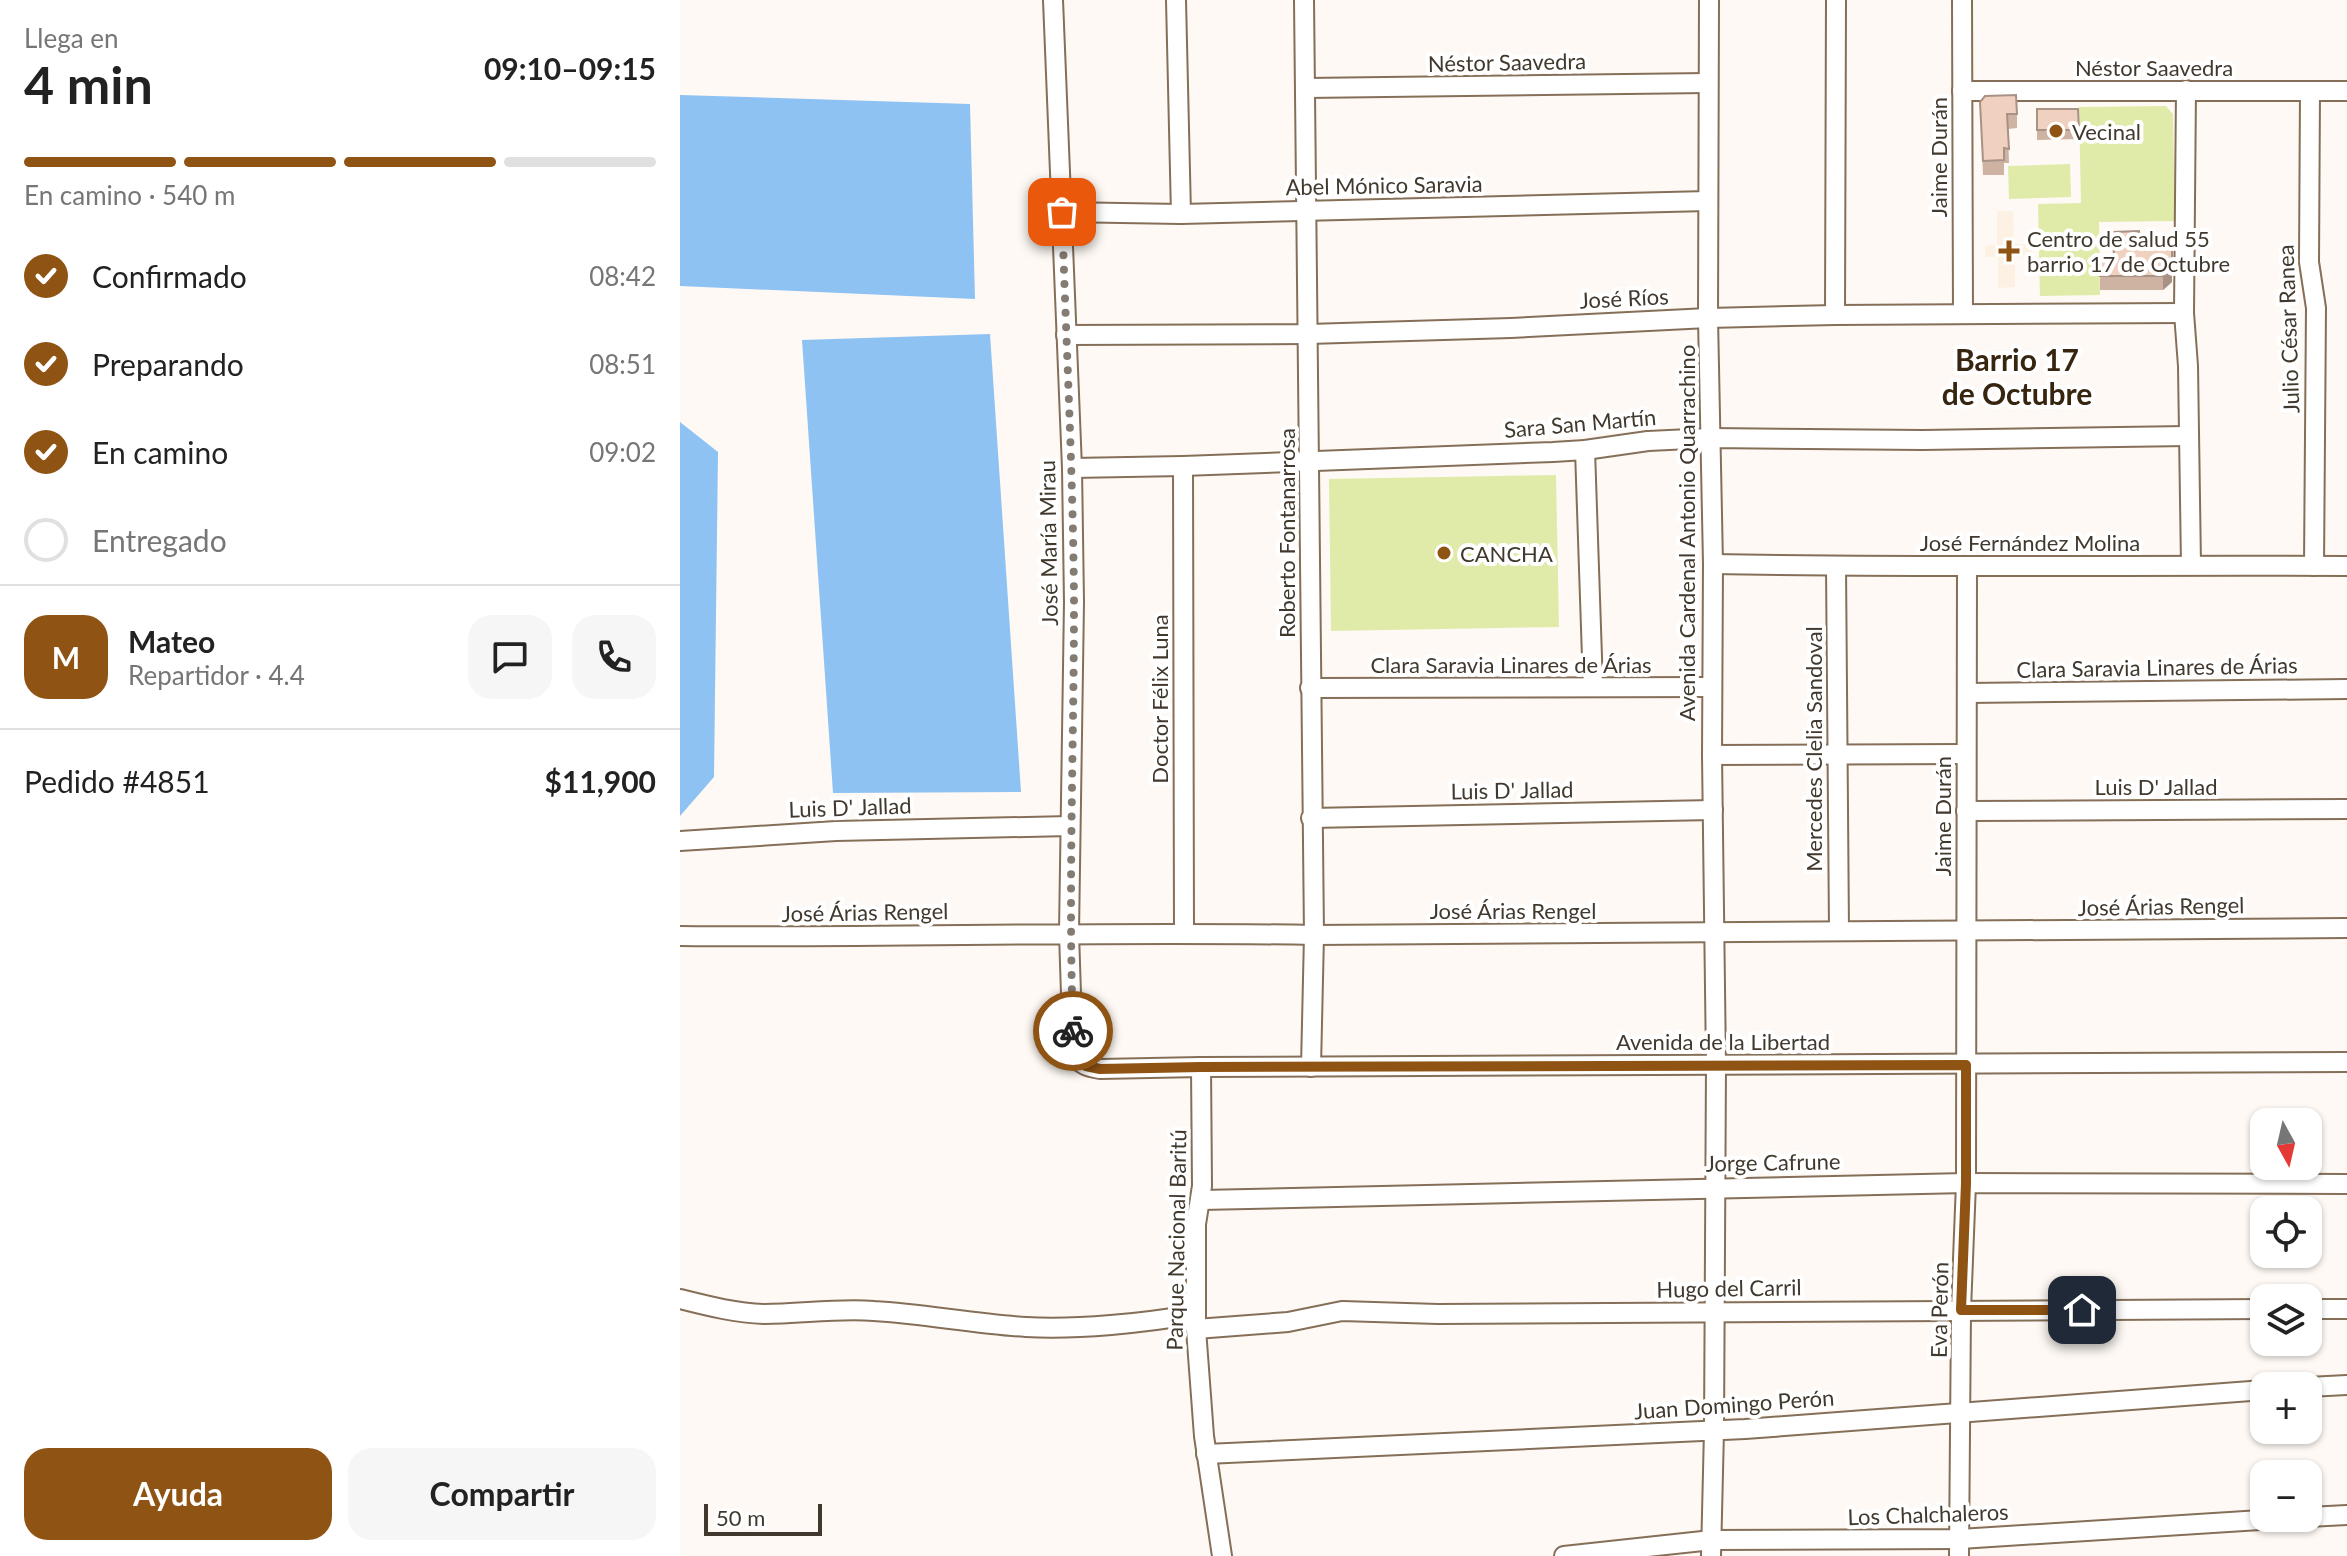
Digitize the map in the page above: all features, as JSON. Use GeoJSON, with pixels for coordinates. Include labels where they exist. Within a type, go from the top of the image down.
{"type":"FeatureCollection","features":[{"type":"Feature","properties":{"kind":"street","name":"José María Mirau"},"geometry":{"type":"LineString","coordinates":[[1053,0],[1072,468],[1074,602],[1069,933],[1073,1055],[1086,1066],[1100,1069]]}},
{"type":"Feature","properties":{"kind":"street"},"geometry":{"type":"LineString","coordinates":[[1176,0],[1181,214]]}},
{"type":"Feature","properties":{"kind":"street","name":"Roberto Fontanarrosa"},"geometry":{"type":"LineString","coordinates":[[1304,0],[1314,935],[1311,1067]]}},
{"type":"Feature","properties":{"kind":"street","name":"Avenida Cardenal Antonio Quarrachino"},"geometry":{"type":"LineString","coordinates":[[1709,0],[1708,318],[1716,933],[1712,1548]]}},
{"type":"Feature","properties":{"kind":"street"},"geometry":{"type":"LineString","coordinates":[[1835,315],[1836,0]]}},
{"type":"Feature","properties":{"kind":"street","name":"Jaime Durán"},"geometry":{"type":"LineString","coordinates":[[1962,0],[1963,314]]}},
{"type":"Feature","properties":{"kind":"street","name":"Néstor Saavedra"},"geometry":{"type":"LineString","coordinates":[[1306,88],[1708,83]]}},
{"type":"Feature","properties":{"kind":"street"},"geometry":{"type":"LineString","coordinates":[[2186,90],[2184,313],[2188,366],[2191,565]]}},
{"type":"Feature","properties":{"kind":"street","name":"Néstor Saavedra"},"geometry":{"type":"LineString","coordinates":[[1962,91],[2347,91]]}},
{"type":"Feature","properties":{"kind":"street","name":"Julio César Ranea"},"geometry":{"type":"LineString","coordinates":[[2310,91],[2309,262],[2316,308],[2314,566]]}},
{"type":"Feature","properties":{"kind":"street","name":"Abel Mónico Saravia"},"geometry":{"type":"LineString","coordinates":[[1062,212],[1181,214],[1708,201]]}},
{"type":"Feature","properties":{"kind":"street","name":"José Ríos"},"geometry":{"type":"LineString","coordinates":[[1066,335],[1308,334],[1835,315],[2184,313]]}},
{"type":"Feature","properties":{"kind":"street","name":"Sara San Martín"},"geometry":{"type":"LineString","coordinates":[[1072,468],[1585,450],[1648,441],[1711,438],[1923,440],[2188,436]]}},
{"type":"Feature","properties":{"kind":"street"},"geometry":{"type":"LineString","coordinates":[[1585,450],[1593,687]]}},
{"type":"Feature","properties":{"kind":"street","name":"Doctor Félix Luna"},"geometry":{"type":"LineString","coordinates":[[1183,466],[1184,933]]}},
{"type":"Feature","properties":{"kind":"street","name":"José Fernández Molina"},"geometry":{"type":"LineString","coordinates":[[1713,564],[2347,566]]}},
{"type":"Feature","properties":{"kind":"street","name":"Mercedes Clelia Sandoval"},"geometry":{"type":"LineString","coordinates":[[1836,566],[1839,931]]}},
{"type":"Feature","properties":{"kind":"street","name":"Jaime Durán"},"geometry":{"type":"LineString","coordinates":[[1966,1065],[1967,567]]}},
{"type":"Feature","properties":{"kind":"street","name":"Clara Saravia Linares de Árias"},"geometry":{"type":"LineString","coordinates":[[1310,688],[1712,687]]}},
{"type":"Feature","properties":{"kind":"street","name":"Clara Saravia Linares de Árias"},"geometry":{"type":"LineString","coordinates":[[1967,693],[2347,689]]}},
{"type":"Feature","properties":{"kind":"street"},"geometry":{"type":"LineString","coordinates":[[1712,755],[1966,754]]}},
{"type":"Feature","properties":{"kind":"street","name":"Luis D' Jallad"},"geometry":{"type":"LineString","coordinates":[[1966,811],[2347,809]]}},
{"type":"Feature","properties":{"kind":"street","name":"Luis D' Jallad"},"geometry":{"type":"LineString","coordinates":[[1311,818],[1713,810]]}},
{"type":"Feature","properties":{"kind":"street","name":"Luis D' Jallad"},"geometry":{"type":"LineString","coordinates":[[680,841],[836,831],[1070,826]]}},
{"type":"Feature","properties":{"kind":"street","name":"José Árias Rengel"},"geometry":{"type":"LineString","coordinates":[[680,936],[2347,928]]}},
{"type":"Feature","properties":{"kind":"street","name":"Avenida de la Libertad"},"geometry":{"type":"LineString","coordinates":[[1100,1069],[2347,1062]]}},
{"type":"Feature","properties":{"kind":"street","name":"Eva Perón"},"geometry":{"type":"LineString","coordinates":[[1960,1548],[1966,1065]]}},
{"type":"Feature","properties":{"kind":"street","name":"Parque Nacional Baritú"},"geometry":{"type":"LineString","coordinates":[[1201,1067],[1201,1200],[1196,1224],[1196,1321],[1206,1454],[1222,1556]]}},
{"type":"Feature","properties":{"kind":"street","name":"Jorge Cafrune"},"geometry":{"type":"LineString","coordinates":[[1201,1200],[1966,1183],[2347,1184]]}},
{"type":"Feature","properties":{"kind":"street","name":"Hugo del Carril"},"geometry":{"type":"LineString","coordinates":[[680,1299],[721,1310],[764,1314],[874,1311],[1050,1328],[1160,1320],[1288,1322],[1342,1311],[1438,1314],[2250,1309]]}},
{"type":"Feature","properties":{"kind":"street"},"geometry":{"type":"LineString","coordinates":[[2322,1309],[2347,1309]]}},
{"type":"Feature","properties":{"kind":"street"},"geometry":{"type":"LineString","coordinates":[[2322,1386],[2347,1385]]}},
{"type":"Feature","properties":{"kind":"street","name":"Juan Domingo Perón"},"geometry":{"type":"LineString","coordinates":[[1206,1454],[1714,1430],[2250,1391]]}},
{"type":"Feature","properties":{"kind":"street"},"geometry":{"type":"LineString","coordinates":[[2322,1516],[2347,1515]]}},
{"type":"Feature","properties":{"kind":"street","name":"Los Chalchaleros"},"geometry":{"type":"LineString","coordinates":[[1564,1556],[1712,1548],[1960,1548],[2250,1522]]}},
{"type":"Feature","properties":{"kind":"shaded area","name":"Centro de salud 55 barrio 17 de Octubre"},"geometry":{"type":"Polygon","coordinates":[[[1997,211],[2013,211],[2014,244],[2033,244],[2034,257],[2015,257],[2015,287],[1998,288],[1998,257],[1985,257],[1985,246],[1997,245],[1997,211]]]}},
{"type":"Feature","properties":{"kind":"green space"},"geometry":{"type":"Polygon","coordinates":[[[2166,106],[2173,114],[2175,221],[2099,222],[2100,295],[2040,296],[2038,204],[2081,203],[2079,107],[2166,106]]]}},
{"type":"Feature","properties":{"kind":"green space"},"geometry":{"type":"Polygon","coordinates":[[[2070,164],[2071,197],[2009,199],[2008,166],[2070,164]]]}},
{"type":"Feature","properties":{"kind":"green space","name":"CANCHA"},"geometry":{"type":"Polygon","coordinates":[[[1556,475],[1559,627],[1331,631],[1329,479],[1556,475]]]}},
{"type":"Feature","properties":{"kind":"water"},"geometry":{"type":"Polygon","coordinates":[[[680,95],[970,104],[975,299],[680,286],[680,95]]]}},
{"type":"Feature","properties":{"kind":"water"},"geometry":{"type":"Polygon","coordinates":[[[990,334],[1021,792],[833,793],[802,340],[990,334]]]}},
{"type":"Feature","properties":{"kind":"water"},"geometry":{"type":"Polygon","coordinates":[[[680,422],[718,452],[714,777],[680,816],[680,422]]]}},
{"type":"Feature","properties":{"kind":"building"},"geometry":{"type":"Polygon","coordinates":[[[2016,95],[2017,114],[2007,114],[2009,149],[2004,148],[2004,160],[1983,161],[1980,102],[1985,96],[2016,95]]]}},
{"type":"Feature","properties":{"kind":"building"},"geometry":{"type":"Polygon","coordinates":[[[2037,109],[2078,109],[2079,130],[2037,130],[2037,109]]]}},
{"type":"Feature","properties":{"kind":"building"},"geometry":{"type":"Polygon","coordinates":[[[2139,231],[2140,239],[2172,237],[2172,268],[2163,276],[2100,276],[2100,258],[2114,257],[2113,232],[2139,231]]]}},
{"type":"Feature","properties":{"kind":"way so far"},"geometry":{"type":"LineString","coordinates":[[1062,212],[1074,602],[1069,933],[1073,1031]]}},
{"type":"Feature","properties":{"kind":"place","name":"Vecinal"},"geometry":{"type":"Point","coordinates":[2056,131]}},
{"type":"Feature","properties":{"kind":"place","name":"Centro de salud 55 barrio 17 de Octubre"},"geometry":{"type":"Point","coordinates":[2009,251]}},
{"type":"Feature","properties":{"kind":"place","name":"CANCHA"},"geometry":{"type":"Point","coordinates":[1444,553]}},
{"type":"Feature","properties":{"kind":"district","name":"Barrio 17 de Octubre"},"geometry":{"type":"Point","coordinates":[2017,376]}},
{"type":"Feature","properties":{"kind":"route"},"geometry":{"type":"LineString","coordinates":[[1073,1031],[1073,1055],[1086,1066],[1100,1069],[1966,1065],[1966,1183],[1961,1310],[2082,1310]]}}]}
